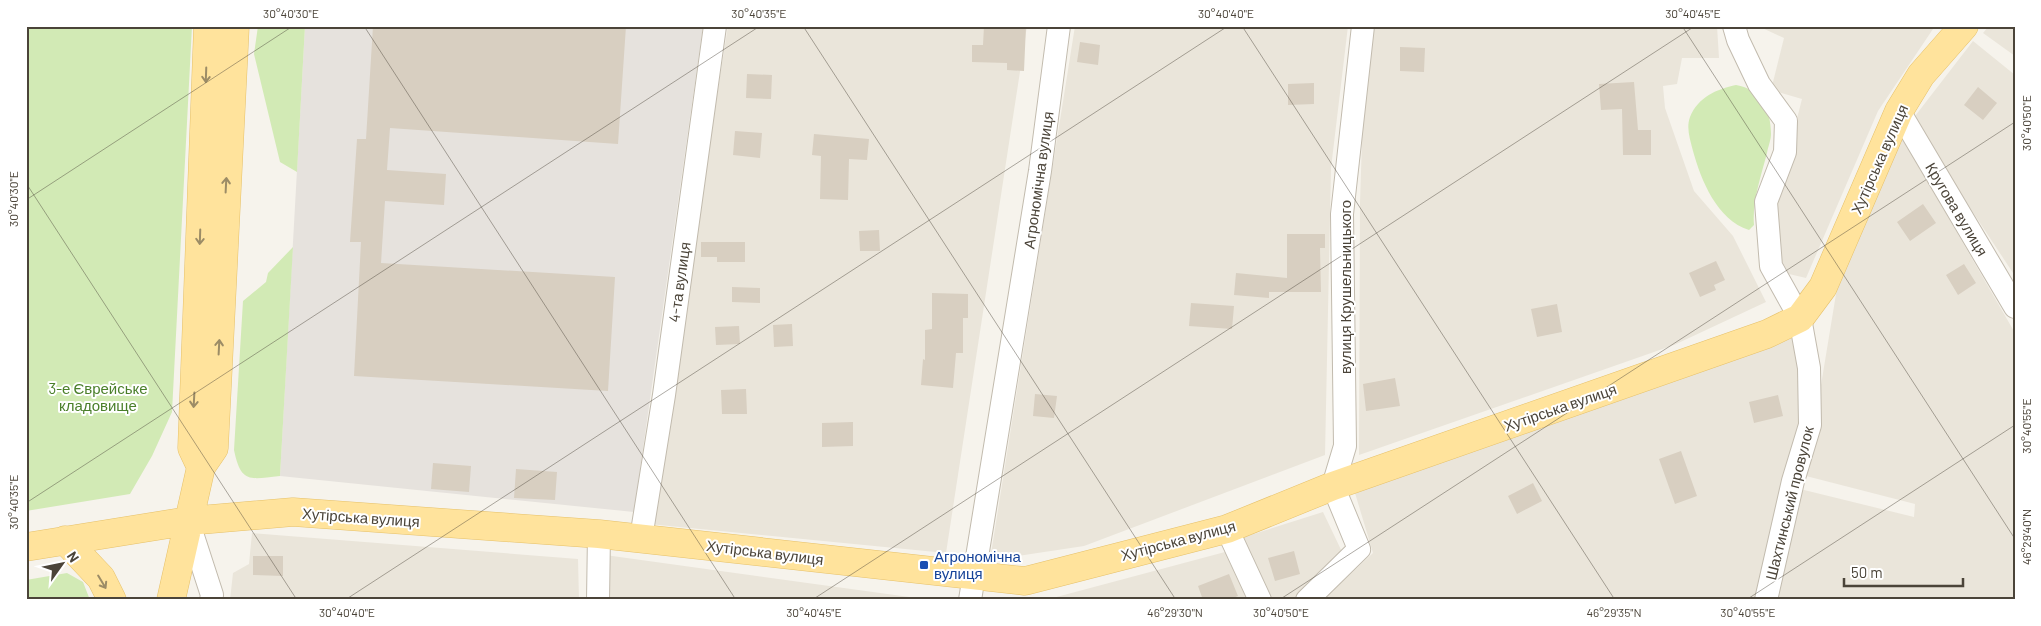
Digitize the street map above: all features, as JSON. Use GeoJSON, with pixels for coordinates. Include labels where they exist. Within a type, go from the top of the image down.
{"type":"FeatureCollection","features":[{"type":"Feature","properties":{"kind":"main road"},"geometry":{"type":"LineString","coordinates":[[201,466],[192,448],[208,26]]}},
{"type":"Feature","properties":{"kind":"main road"},"geometry":{"type":"LineString","coordinates":[[171,600],[201,466],[214,448],[235,26]]}},
{"type":"Feature","properties":{"kind":"main road","name":"Хутірська вулиця"},"geometry":{"type":"LineString","coordinates":[[26,547],[188,521],[293,512],[640,538],[972,588],[1025,581],[1227,529],[1333,486],[1767,334],[1800,318],[1823,287],[1899,111],[1921,75],[1964,26]]}},
{"type":"Feature","properties":{"kind":"main road"},"geometry":{"type":"LineString","coordinates":[[65,540],[102,578],[112,600]]}},
{"type":"Feature","properties":{"kind":"street","name":"4-та вулиця"},"geometry":{"type":"LineString","coordinates":[[640,538],[664,395],[715,26]]}},
{"type":"Feature","properties":{"kind":"street","name":"Агрономічна вулиця"},"geometry":{"type":"LineString","coordinates":[[972,588],[1040,171],[1059,26]]}},
{"type":"Feature","properties":{"kind":"street","name":"вулиця Крушельницького"},"geometry":{"type":"LineString","coordinates":[[1333,486],[1346,446],[1342,214],[1364,26]]}},
{"type":"Feature","properties":{"kind":"street","name":"Шахтинський провулок"},"geometry":{"type":"LineString","coordinates":[[1734,26],[1738,40],[1759,84],[1786,121],[1785,152],[1766,202],[1771,266],[1800,318],[1809,368],[1810,425],[1793,481],[1766,600]]}},
{"type":"Feature","properties":{"kind":"street","name":"Кругова вулиця"},"geometry":{"type":"LineString","coordinates":[[1899,111],[2015,307]]}},
{"type":"Feature","properties":{"kind":"street"},"geometry":{"type":"LineString","coordinates":[[1307,600],[1359,549],[1333,486]]}},
{"type":"Feature","properties":{"kind":"street"},"geometry":{"type":"LineString","coordinates":[[188,521],[212,595],[211,600]]}},
{"type":"Feature","properties":{"kind":"street"},"geometry":{"type":"LineString","coordinates":[[1227,529],[1260,600]]}},
{"type":"Feature","properties":{"kind":"street"},"geometry":{"type":"LineString","coordinates":[[598,600],[599,534]]}},
{"type":"Feature","properties":{"kind":"shaded area"},"geometry":{"type":"Polygon","coordinates":[[[305,26],[703,26],[634,512],[280,476],[305,26]]]}},
{"type":"Feature","properties":{"kind":"shaded area"},"geometry":{"type":"Polygon","coordinates":[[[728,26],[1027,26],[946,553],[649,524],[728,26]]]}},
{"type":"Feature","properties":{"kind":"shaded area"},"geometry":{"type":"Polygon","coordinates":[[[1075,26],[1348,26],[1331,168],[1325,455],[1084,546],[990,560],[1075,26]]]}},
{"type":"Feature","properties":{"kind":"shaded area"},"geometry":{"type":"Polygon","coordinates":[[[1372,26],[1717,26],[1719,58],[1682,58],[1677,84],[1663,86],[1665,108],[1694,191],[1733,236],[1766,302],[1674,345],[1359,455],[1360,203],[1363,109],[1372,26]]]}},
{"type":"Feature","properties":{"kind":"shaded area"},"geometry":{"type":"Polygon","coordinates":[[[1758,26],[1935,26],[1878,111],[1806,278],[1789,274],[1773,244],[1774,209],[1802,99],[1771,90],[1784,38],[1758,26]]]}},
{"type":"Feature","properties":{"kind":"shaded area"},"geometry":{"type":"Polygon","coordinates":[[[1989,26],[2015,26],[2015,56],[1983,33],[1989,26]]]}},
{"type":"Feature","properties":{"kind":"shaded area"},"geometry":{"type":"Polygon","coordinates":[[[1973,41],[2015,75],[2015,276],[1912,120],[1973,41]]]}},
{"type":"Feature","properties":{"kind":"shaded area"},"geometry":{"type":"Polygon","coordinates":[[[1900,134],[2015,333],[2015,600],[1778,600],[1800,489],[1914,517],[1915,504],[1806,476],[1839,276],[1900,134]]]}},
{"type":"Feature","properties":{"kind":"shaded area"},"geometry":{"type":"Polygon","coordinates":[[[1798,336],[1805,404],[1761,600],[1323,600],[1373,553],[1352,483],[1632,395],[1798,336]]]}},
{"type":"Feature","properties":{"kind":"shaded area"},"geometry":{"type":"Polygon","coordinates":[[[1323,512],[1344,556],[1297,600],[1269,600],[1238,539],[1323,512]]]}},
{"type":"Feature","properties":{"kind":"shaded area"},"geometry":{"type":"Polygon","coordinates":[[[252,533],[578,559],[579,600],[230,600],[233,573],[249,564],[252,533]]]}},
{"type":"Feature","properties":{"kind":"shaded area"},"geometry":{"type":"Polygon","coordinates":[[[1225,552],[1247,600],[1047,600],[1049,599],[1225,552]]]}},
{"type":"Feature","properties":{"kind":"shaded area"},"geometry":{"type":"Polygon","coordinates":[[[605,555],[931,600],[608,600],[605,555]]]}},
{"type":"Feature","properties":{"kind":"green space","name":"3-е Єврейське кладовище"},"geometry":{"type":"Polygon","coordinates":[[[26,26],[192,26],[172,412],[152,456],[130,494],[26,511],[26,26]]]}},
{"type":"Feature","properties":{"kind":"green space"},"geometry":{"type":"Polygon","coordinates":[[[258,26],[305,26],[297,172],[280,162],[254,54],[258,26]]]}},
{"type":"Feature","properties":{"kind":"green space"},"geometry":{"type":"Polygon","coordinates":[[[1736,85],[1745,87],[1758,96],[1767,109],[1771,125],[1771,139],[1756,198],[1754,225],[1749,230],[1728,218],[1712,198],[1696,162],[1688,129],[1693,110],[1703,99],[1722,89],[1736,85]]]}},
{"type":"Feature","properties":{"kind":"green space"},"geometry":{"type":"Polygon","coordinates":[[[293,247],[280,476],[248,477],[240,469],[234,450],[243,301],[266,282],[268,273],[293,247]]]}},
{"type":"Feature","properties":{"kind":"green space"},"geometry":{"type":"Polygon","coordinates":[[[67,573],[83,582],[90,600],[26,600],[26,580],[67,573]]]}},
{"type":"Feature","properties":{"kind":"building"},"geometry":{"type":"Polygon","coordinates":[[[373,26],[626,26],[618,144],[390,128],[387,170],[446,174],[444,205],[385,201],[381,263],[615,277],[608,391],[354,376],[361,242],[350,242],[357,139],[366,139],[373,26]]]}},
{"type":"Feature","properties":{"kind":"building"},"geometry":{"type":"Polygon","coordinates":[[[984,26],[1026,26],[1024,71],[1007,70],[1007,63],[972,62],[972,45],[983,45],[984,26]]]}},
{"type":"Feature","properties":{"kind":"building"},"geometry":{"type":"Polygon","coordinates":[[[1080,42],[1100,45],[1098,65],[1077,62],[1080,42]]]}},
{"type":"Feature","properties":{"kind":"building"},"geometry":{"type":"Polygon","coordinates":[[[1400,47],[1425,48],[1424,72],[1400,71],[1400,47]]]}},
{"type":"Feature","properties":{"kind":"building"},"geometry":{"type":"Polygon","coordinates":[[[747,74],[772,75],[771,99],[746,98],[747,74]]]}},
{"type":"Feature","properties":{"kind":"building"},"geometry":{"type":"Polygon","coordinates":[[[1634,82],[1638,130],[1651,130],[1651,155],[1623,155],[1622,109],[1601,110],[1599,84],[1634,82]]]}},
{"type":"Feature","properties":{"kind":"building"},"geometry":{"type":"Polygon","coordinates":[[[1314,83],[1314,104],[1288,105],[1288,84],[1314,83]]]}},
{"type":"Feature","properties":{"kind":"building"},"geometry":{"type":"Polygon","coordinates":[[[1978,87],[1997,103],[1983,120],[1964,105],[1978,87]]]}},
{"type":"Feature","properties":{"kind":"building"},"geometry":{"type":"Polygon","coordinates":[[[735,131],[762,133],[760,158],[733,155],[735,131]]]}},
{"type":"Feature","properties":{"kind":"building"},"geometry":{"type":"Polygon","coordinates":[[[814,134],[869,139],[867,160],[849,159],[848,200],[820,199],[821,156],[812,155],[814,134]]]}},
{"type":"Feature","properties":{"kind":"building"},"geometry":{"type":"Polygon","coordinates":[[[1923,204],[1936,223],[1910,241],[1897,222],[1923,204]]]}},
{"type":"Feature","properties":{"kind":"building"},"geometry":{"type":"Polygon","coordinates":[[[879,230],[880,251],[860,251],[859,231],[879,230]]]}},
{"type":"Feature","properties":{"kind":"building"},"geometry":{"type":"Polygon","coordinates":[[[1287,234],[1325,234],[1325,248],[1320,248],[1321,292],[1269,292],[1269,298],[1234,295],[1236,273],[1287,278],[1287,234]]]}},
{"type":"Feature","properties":{"kind":"building"},"geometry":{"type":"Polygon","coordinates":[[[701,242],[745,242],[745,262],[717,262],[717,257],[701,257],[701,242]]]}},
{"type":"Feature","properties":{"kind":"building"},"geometry":{"type":"Polygon","coordinates":[[[1716,261],[1725,280],[1714,285],[1716,290],[1700,297],[1689,273],[1716,261]]]}},
{"type":"Feature","properties":{"kind":"building"},"geometry":{"type":"Polygon","coordinates":[[[1964,264],[1976,283],[1958,295],[1946,275],[1964,264]]]}},
{"type":"Feature","properties":{"kind":"building"},"geometry":{"type":"Polygon","coordinates":[[[732,287],[760,288],[760,303],[732,302],[732,287]]]}},
{"type":"Feature","properties":{"kind":"building"},"geometry":{"type":"Polygon","coordinates":[[[932,293],[968,294],[968,318],[963,318],[963,353],[956,353],[953,388],[921,385],[923,359],[925,360],[925,330],[932,329],[932,293]]]}},
{"type":"Feature","properties":{"kind":"building"},"geometry":{"type":"Polygon","coordinates":[[[1191,303],[1234,306],[1232,329],[1189,326],[1191,303]]]}},
{"type":"Feature","properties":{"kind":"building"},"geometry":{"type":"Polygon","coordinates":[[[1557,304],[1562,332],[1537,337],[1531,309],[1557,304]]]}},
{"type":"Feature","properties":{"kind":"building"},"geometry":{"type":"Polygon","coordinates":[[[792,324],[793,346],[774,347],[773,325],[792,324]]]}},
{"type":"Feature","properties":{"kind":"building"},"geometry":{"type":"Polygon","coordinates":[[[739,326],[740,344],[716,345],[715,327],[739,326]]]}},
{"type":"Feature","properties":{"kind":"building"},"geometry":{"type":"Polygon","coordinates":[[[1395,378],[1400,406],[1366,411],[1363,384],[1395,378]]]}},
{"type":"Feature","properties":{"kind":"building"},"geometry":{"type":"Polygon","coordinates":[[[746,389],[747,414],[722,414],[721,390],[746,389]]]}},
{"type":"Feature","properties":{"kind":"building"},"geometry":{"type":"Polygon","coordinates":[[[1035,394],[1057,396],[1054,418],[1033,416],[1035,394]]]}},
{"type":"Feature","properties":{"kind":"building"},"geometry":{"type":"Polygon","coordinates":[[[1778,395],[1783,416],[1754,423],[1749,402],[1778,395]]]}},
{"type":"Feature","properties":{"kind":"building"},"geometry":{"type":"Polygon","coordinates":[[[853,422],[853,446],[822,447],[822,423],[853,422]]]}},
{"type":"Feature","properties":{"kind":"building"},"geometry":{"type":"Polygon","coordinates":[[[1681,451],[1697,496],[1675,504],[1659,459],[1681,451]]]}},
{"type":"Feature","properties":{"kind":"building"},"geometry":{"type":"Polygon","coordinates":[[[433,463],[471,466],[469,492],[431,489],[433,463]]]}},
{"type":"Feature","properties":{"kind":"building"},"geometry":{"type":"Polygon","coordinates":[[[516,469],[557,472],[555,500],[514,498],[516,469]]]}},
{"type":"Feature","properties":{"kind":"building"},"geometry":{"type":"Polygon","coordinates":[[[1533,483],[1542,501],[1517,514],[1508,496],[1533,483]]]}},
{"type":"Feature","properties":{"kind":"building"},"geometry":{"type":"Polygon","coordinates":[[[1294,551],[1300,574],[1275,581],[1268,558],[1294,551]]]}},
{"type":"Feature","properties":{"kind":"building"},"geometry":{"type":"Polygon","coordinates":[[[253,556],[283,556],[283,576],[253,575],[253,556]]]}},
{"type":"Feature","properties":{"kind":"building"},"geometry":{"type":"Polygon","coordinates":[[[1229,574],[1238,596],[1228,600],[1203,600],[1198,586],[1229,574]]]}},
{"type":"Feature","properties":{"kind":"place","name":"Агрономічна вулиця"},"geometry":{"type":"Point","coordinates":[924,565]}}]}
